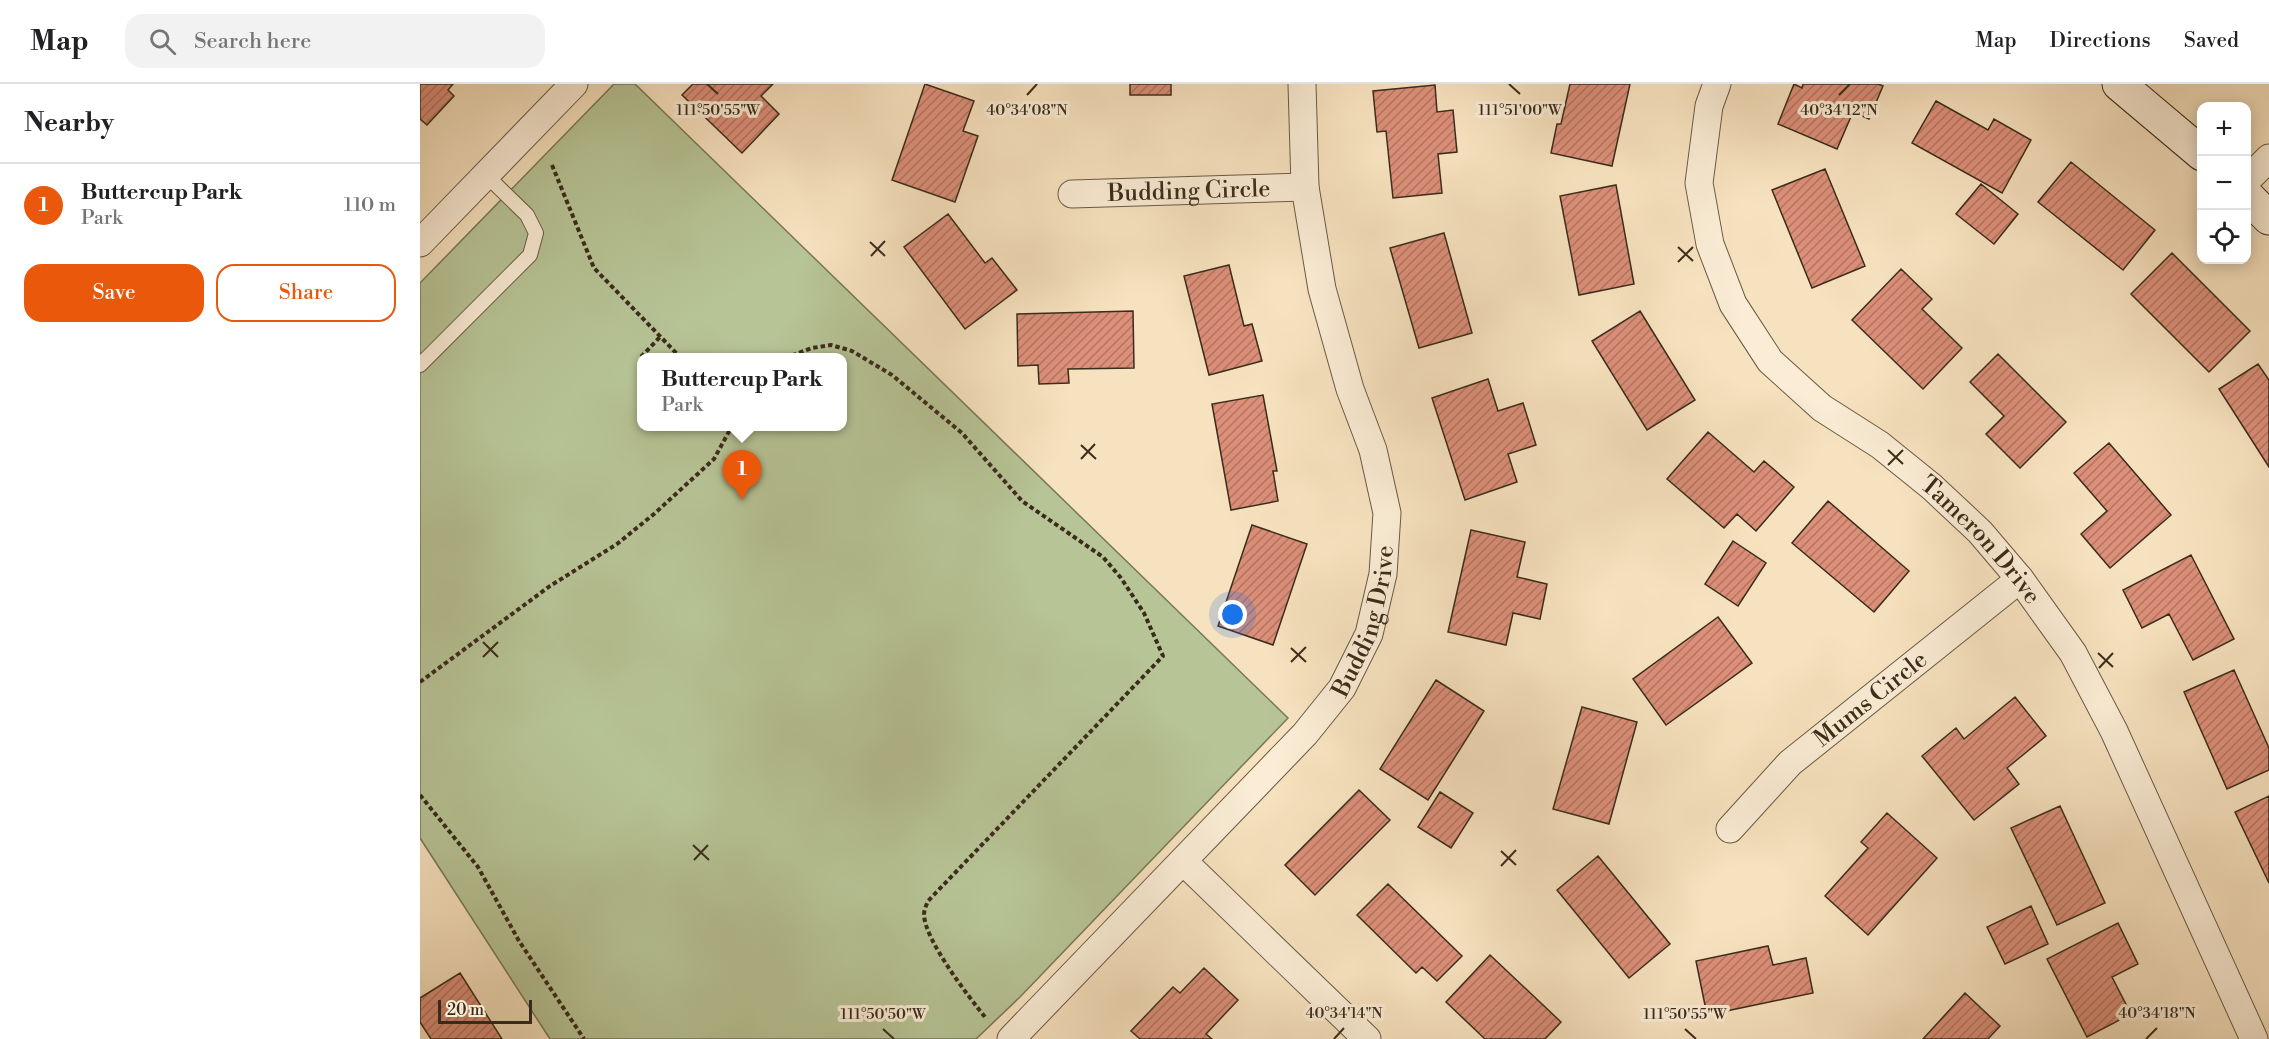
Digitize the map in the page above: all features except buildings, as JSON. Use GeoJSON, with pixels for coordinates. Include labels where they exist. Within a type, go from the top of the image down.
{"type":"FeatureCollection","features":[{"type":"Feature","properties":{"kind":"street"},"geometry":{"type":"LineString","coordinates":[[420,243],[574,84]]}},
{"type":"Feature","properties":{"kind":"street","name":"Budding Drive"},"geometry":{"type":"LineString","coordinates":[[1011,1039],[1305,734],[1342,688],[1369,634],[1383,574],[1387,513],[1373,450],[1350,389],[1322,289],[1305,188],[1302,84]]}},
{"type":"Feature","properties":{"kind":"street","name":"Tameron Drive"},"geometry":{"type":"LineString","coordinates":[[1717,84],[1709,106],[1699,183],[1710,244],[1733,304],[1770,361],[1822,408],[1880,445],[1932,487],[1980,532],[2020,579],[2073,653],[2114,731],[2254,1039]]}},
{"type":"Feature","properties":{"kind":"street"},"geometry":{"type":"LineString","coordinates":[[2118,84],[2197,150]]}},
{"type":"Feature","properties":{"kind":"street"},"geometry":{"type":"LineString","coordinates":[[2251,177],[2269,158]]}},
{"type":"Feature","properties":{"kind":"street","name":"Budding Circle"},"geometry":{"type":"LineString","coordinates":[[1072,194],[1305,188]]}},
{"type":"Feature","properties":{"kind":"street"},"geometry":{"type":"LineString","coordinates":[[2251,199],[2269,218]]}},
{"type":"Feature","properties":{"kind":"street","name":"Mums Circle"},"geometry":{"type":"LineString","coordinates":[[1730,829],[1790,763],[2020,579]]}},
{"type":"Feature","properties":{"kind":"street"},"geometry":{"type":"LineString","coordinates":[[1183,861],[1367,1039]]}},
{"type":"Feature","properties":{"kind":"lane"},"geometry":{"type":"LineString","coordinates":[[420,365],[530,255],[536,233],[527,215],[486,175]]}},
{"type":"Feature","properties":{"kind":"path"},"geometry":{"type":"LineString","coordinates":[[552,165],[594,268],[677,353]]}},
{"type":"Feature","properties":{"kind":"path"},"geometry":{"type":"LineString","coordinates":[[645,353],[660,336]]}},
{"type":"Feature","properties":{"kind":"path"},"geometry":{"type":"LineString","coordinates":[[797,353],[831,345],[852,351],[892,375],[962,433],[1022,501],[1103,557],[1121,578],[1144,613],[1163,657],[928,901],[923,912],[930,933],[945,963],[985,1017]]}},
{"type":"Feature","properties":{"kind":"path"},"geometry":{"type":"LineString","coordinates":[[420,682],[550,586],[616,544],[654,514],[714,459],[729,431]]}},
{"type":"Feature","properties":{"kind":"path"},"geometry":{"type":"LineString","coordinates":[[420,795],[478,867],[519,941],[584,1039]]}},
{"type":"Feature","properties":{"kind":"green space"},"geometry":{"type":"Polygon","coordinates":[[[614,84],[635,84],[1288,718],[1020,997],[976,1039],[550,1039],[420,838],[420,283],[614,84]]]}},
{"type":"Feature","properties":{"kind":"place","name":"Buttercup Park"},"geometry":{"type":"Point","coordinates":[742,500]}}]}
